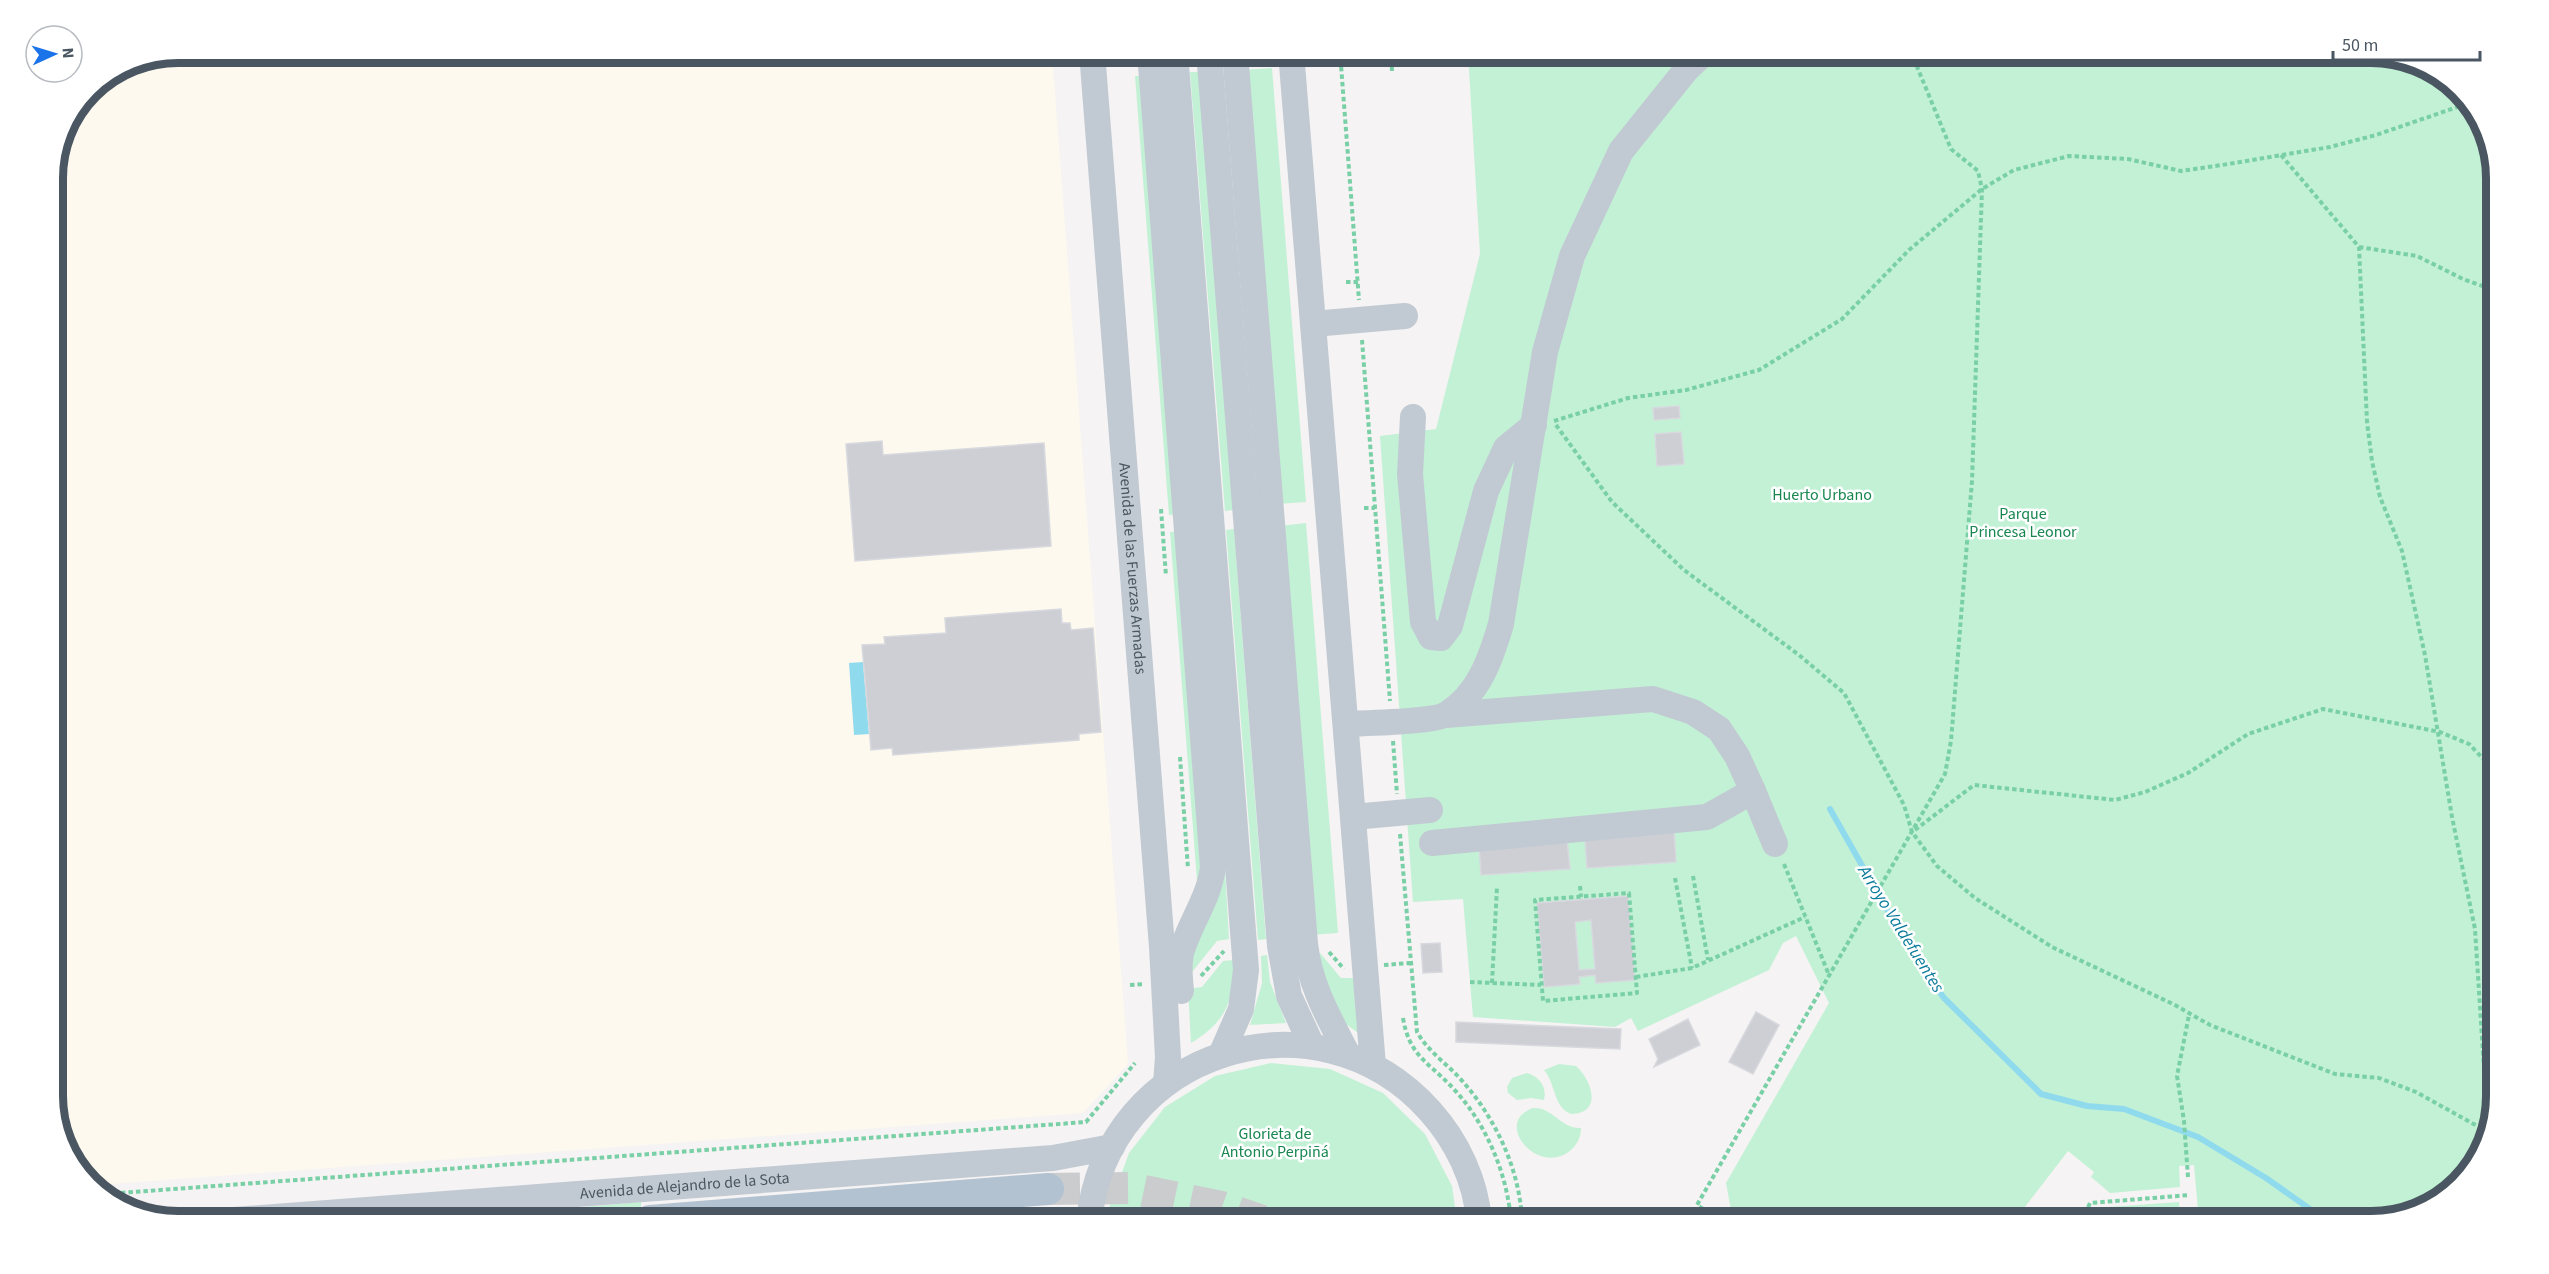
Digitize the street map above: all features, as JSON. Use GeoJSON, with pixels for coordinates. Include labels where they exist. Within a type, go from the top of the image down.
{"type":"FeatureCollection","features":[{"type":"Feature","properties":{"kind":"main road","name":"Avenida de Alejandro de la Sota"},"geometry":{"type":"LineString","coordinates":[[774,1211],[1048,1189]]}},
{"type":"Feature","properties":{"kind":"street","name":"Avenida de las Fuerzas Armadas"},"geometry":{"type":"LineString","coordinates":[[1093,63],[1163,965],[1168,1057],[1175,1078]]}},
{"type":"Feature","properties":{"kind":"street"},"geometry":{"type":"LineString","coordinates":[[1151,63],[1213,867],[1210,889],[1181,952],[1175,1078]]}},
{"type":"Feature","properties":{"kind":"street"},"geometry":{"type":"LineString","coordinates":[[1176,63],[1246,969],[1241,1009],[1221,1055]]}},
{"type":"Feature","properties":{"kind":"street"},"geometry":{"type":"LineString","coordinates":[[1210,63],[1280,946],[1289,996],[1312,1046]]}},
{"type":"Feature","properties":{"kind":"street"},"geometry":{"type":"LineString","coordinates":[[1236,63],[1307,966],[1316,993],[1348,1055]]}},
{"type":"Feature","properties":{"kind":"street"},"geometry":{"type":"LineString","coordinates":[[1293,63],[1373,1066]]}},
{"type":"Feature","properties":{"kind":"street"},"geometry":{"type":"LineString","coordinates":[[1446,715],[1468,695],[1490,662],[1501,624],[1543,423],[1545,352],[1572,256],[1621,151],[1693,63]]}},
{"type":"Feature","properties":{"kind":"street"},"geometry":{"type":"LineString","coordinates":[[1313,324],[1405,316]]}},
{"type":"Feature","properties":{"kind":"street"},"geometry":{"type":"LineString","coordinates":[[1413,417],[1410,474],[1423,622],[1431,637],[1441,638],[1450,626],[1486,491],[1506,448],[1543,423]]}},
{"type":"Feature","properties":{"kind":"street"},"geometry":{"type":"LineString","coordinates":[[1346,724],[1653,699],[1693,712],[1719,729],[1737,756],[1775,844]]}},
{"type":"Feature","properties":{"kind":"street"},"geometry":{"type":"LineString","coordinates":[[1432,843],[1707,817],[1753,791]]}},
{"type":"Feature","properties":{"kind":"street"},"geometry":{"type":"LineString","coordinates":[[1353,817],[1430,810]]}},
{"type":"Feature","properties":{"kind":"street"},"geometry":{"type":"LineString","coordinates":[[1091,1211],[1095,1189],[1112,1147],[1130,1118],[1175,1078],[1221,1055],[1266,1045],[1312,1046],[1348,1055],[1395,1079],[1420,1100],[1452,1139],[1466,1168],[1477,1211]]}},
{"type":"Feature","properties":{"kind":"street","name":"Avenida de Alejandro de la Sota"},"geometry":{"type":"LineString","coordinates":[[353,1211],[1053,1158],[1112,1147]]}},
{"type":"Feature","properties":{"kind":"path"},"geometry":{"type":"LineString","coordinates":[[1341,63],[1417,1032],[1423,1042],[1464,1082],[1503,1141],[1521,1211]]}},
{"type":"Feature","properties":{"kind":"path"},"geometry":{"type":"LineString","coordinates":[[1392,63],[1392,71]]}},
{"type":"Feature","properties":{"kind":"path"},"geometry":{"type":"LineString","coordinates":[[1706,1211],[1697,1205],[1945,774],[1951,741],[1972,481],[1983,189],[1978,171],[1951,149],[1916,63]]}},
{"type":"Feature","properties":{"kind":"path"},"geometry":{"type":"LineString","coordinates":[[2461,106],[2376,135],[2281,156],[2181,171],[2128,159],[2069,156],[2014,170],[1983,189],[1909,250],[1842,318],[1759,370],[1686,390],[1628,398],[1543,423],[1612,502],[1684,570],[1799,655],[1844,693],[1904,805],[1912,832],[1937,866],[1975,898],[2052,946],[2173,1004],[2189,1015],[2335,1074],[2379,1078],[2416,1092],[2481,1128]]}},
{"type":"Feature","properties":{"kind":"path"},"geometry":{"type":"LineString","coordinates":[[2281,156],[2359,247],[2366,410],[2372,461],[2380,497],[2402,551],[2440,732],[2452,817],[2475,929],[2486,1101]]}},
{"type":"Feature","properties":{"kind":"path"},"geometry":{"type":"LineString","coordinates":[[2359,247],[2417,256],[2463,279],[2486,287]]}},
{"type":"Feature","properties":{"kind":"path"},"geometry":{"type":"LineString","coordinates":[[1346,282],[1358,282]]}},
{"type":"Feature","properties":{"kind":"path"},"geometry":{"type":"LineString","coordinates":[[1364,508],[1375,508]]}},
{"type":"Feature","properties":{"kind":"path"},"geometry":{"type":"LineString","coordinates":[[1912,832],[1974,785],[2115,800],[2145,792],[2188,773],[2248,734],[2323,709],[2440,732],[2469,744],[2486,762]]}},
{"type":"Feature","properties":{"kind":"path"},"geometry":{"type":"LineString","coordinates":[[1775,844],[1829,975]]}},
{"type":"Feature","properties":{"kind":"path"},"geometry":{"type":"LineString","coordinates":[[1693,876],[1708,960]]}},
{"type":"Feature","properties":{"kind":"path"},"geometry":{"type":"LineString","coordinates":[[1675,878],[1692,968]]}},
{"type":"Feature","properties":{"kind":"path"},"geometry":{"type":"LineString","coordinates":[[1580,886],[1581,897]]}},
{"type":"Feature","properties":{"kind":"path"},"geometry":{"type":"LineString","coordinates":[[1492,983],[1497,887]]}},
{"type":"Feature","properties":{"kind":"path"},"geometry":{"type":"LineString","coordinates":[[1629,893],[1636,977],[1637,993],[1542,1001],[1534,900],[1629,893]]}},
{"type":"Feature","properties":{"kind":"path"},"geometry":{"type":"LineString","coordinates":[[1636,977],[1692,968],[1805,917]]}},
{"type":"Feature","properties":{"kind":"path"},"geometry":{"type":"LineString","coordinates":[[1322,943],[1344,969],[1354,968]]}},
{"type":"Feature","properties":{"kind":"path"},"geometry":{"type":"LineString","coordinates":[[1196,981],[1221,951],[1231,950]]}},
{"type":"Feature","properties":{"kind":"path"},"geometry":{"type":"LineString","coordinates":[[1375,966],[1410,963]]}},
{"type":"Feature","properties":{"kind":"path"},"geometry":{"type":"LineString","coordinates":[[1470,982],[1541,985]]}},
{"type":"Feature","properties":{"kind":"path"},"geometry":{"type":"LineString","coordinates":[[2188,1177],[2184,1121],[2177,1076],[2189,1015]]}},
{"type":"Feature","properties":{"kind":"path"},"geometry":{"type":"LineString","coordinates":[[116,1193],[1086,1122],[1135,1063]]}},
{"type":"Feature","properties":{"kind":"path"},"geometry":{"type":"LineString","coordinates":[[2086,1211],[2090,1203],[2190,1195]]}},
{"type":"Feature","properties":{"kind":"shaded area"},"geometry":{"type":"Polygon","coordinates":[[[170,63],[1053,63],[1128,1064],[1083,1113],[104,1184],[91,1172],[82,1160],[69,1133],[63,1104],[63,170],[69,141],[78,120],[102,91],[120,78],[134,72],[170,63]]]}},
{"type":"Feature","properties":{"kind":"green space","name":"Parque Princesa Leonor"},"geometry":{"type":"Polygon","coordinates":[[[1469,63],[2371,63],[2408,69],[2435,82],[2447,91],[2467,114],[2474,127],[2484,155],[2486,170],[2486,1104],[2480,1133],[2471,1154],[2452,1177],[2429,1196],[2386,1210],[2198,1211],[2194,1165],[2179,1166],[2180,1187],[2110,1193],[2091,1177],[2094,1172],[2068,1151],[2022,1211],[1731,1211],[1726,1183],[1829,1003],[1796,936],[1783,943],[1769,970],[1638,1031],[1631,1018],[1615,1027],[1473,1017],[1463,899],[1413,902],[1380,436],[1436,429],[1480,254],[1469,63]]]}},
{"type":"Feature","properties":{"kind":"green space"},"geometry":{"type":"Polygon","coordinates":[[[1272,68],[1306,502],[1277,504],[1243,70],[1272,68]]]}},
{"type":"Feature","properties":{"kind":"green space"},"geometry":{"type":"Polygon","coordinates":[[[1190,72],[1199,72],[1234,510],[1225,511],[1190,72]]]}},
{"type":"Feature","properties":{"kind":"green space"},"geometry":{"type":"Polygon","coordinates":[[[1135,76],[1146,76],[1180,514],[1169,515],[1135,76]]]}},
{"type":"Feature","properties":{"kind":"green space"},"geometry":{"type":"Polygon","coordinates":[[[1306,523],[1338,933],[1310,935],[1279,526],[1306,523]]]}},
{"type":"Feature","properties":{"kind":"green space"},"geometry":{"type":"Polygon","coordinates":[[[1234,529],[1266,939],[1258,940],[1226,530],[1234,529]]]}},
{"type":"Feature","properties":{"kind":"green space"},"geometry":{"type":"Polygon","coordinates":[[[1182,531],[1209,869],[1198,893],[1170,532],[1182,531]]]}},
{"type":"Feature","properties":{"kind":"green space"},"geometry":{"type":"Polygon","coordinates":[[[1225,870],[1229,939],[1217,941],[1192,972],[1185,962],[1225,870]]]}},
{"type":"Feature","properties":{"kind":"green space"},"geometry":{"type":"Polygon","coordinates":[[[1312,953],[1320,953],[1341,978],[1355,978],[1358,1033],[1342,1021],[1312,953]]]}},
{"type":"Feature","properties":{"kind":"green space"},"geometry":{"type":"Polygon","coordinates":[[[1267,955],[1270,982],[1286,1023],[1250,1025],[1262,983],[1261,956],[1267,955]]]}},
{"type":"Feature","properties":{"kind":"green space"},"geometry":{"type":"Polygon","coordinates":[[[1233,960],[1232,987],[1226,1009],[1213,1027],[1191,1043],[1188,989],[1202,987],[1223,961],[1233,960]]]}},
{"type":"Feature","properties":{"kind":"green space","name":"Glorieta de Antonio Perpiñá"},"geometry":{"type":"Polygon","coordinates":[[[1271,1063],[1330,1069],[1383,1093],[1425,1134],[1452,1186],[1456,1211],[1109,1211],[1129,1153],[1165,1107],[1215,1076],[1271,1063]]]}},
{"type":"Feature","properties":{"kind":"green space"},"geometry":{"type":"Polygon","coordinates":[[[1559,1064],[1576,1066],[1590,1087],[1591,1103],[1581,1113],[1571,1114],[1565,1111],[1544,1070],[1559,1064]]]}},
{"type":"Feature","properties":{"kind":"green space"},"geometry":{"type":"Polygon","coordinates":[[[1527,1073],[1542,1083],[1544,1100],[1531,1098],[1517,1100],[1508,1093],[1507,1087],[1512,1078],[1527,1073]]]}},
{"type":"Feature","properties":{"kind":"green space"},"geometry":{"type":"Polygon","coordinates":[[[1533,1108],[1546,1111],[1568,1125],[1581,1128],[1579,1139],[1572,1149],[1559,1156],[1546,1157],[1535,1153],[1525,1145],[1518,1135],[1517,1125],[1521,1115],[1533,1108]]]}},
{"type":"Feature","properties":{"kind":"green space"},"geometry":{"type":"Polygon","coordinates":[[[641,1202],[641,1207],[623,1211],[536,1211],[641,1202]]]}},
{"type":"Feature","properties":{"kind":"green space"},"geometry":{"type":"Polygon","coordinates":[[[2179,1202],[2179,1211],[2109,1211],[2109,1207],[2179,1202]]]}},
{"type":"Feature","properties":{"kind":"green space"},"geometry":{"type":"Polygon","coordinates":[[[1047,1207],[1047,1211],[992,1211],[1047,1207]]]}},
{"type":"Feature","properties":{"kind":"water"},"geometry":{"type":"Polygon","coordinates":[[[863,662],[869,734],[854,735],[849,663],[863,662]]]}},
{"type":"Feature","properties":{"kind":"building"},"geometry":{"type":"Polygon","coordinates":[[[1679,406],[1680,418],[1654,420],[1653,408],[1679,406]]]}},
{"type":"Feature","properties":{"kind":"building"},"geometry":{"type":"Polygon","coordinates":[[[1681,432],[1684,464],[1657,466],[1655,434],[1681,432]]]}},
{"type":"Feature","properties":{"kind":"building"},"geometry":{"type":"Polygon","coordinates":[[[882,441],[883,455],[1044,443],[1051,546],[855,561],[846,444],[882,441]]]}},
{"type":"Feature","properties":{"kind":"building"},"geometry":{"type":"Polygon","coordinates":[[[1061,609],[1062,623],[1070,623],[1071,630],[1093,628],[1101,732],[1079,734],[1079,740],[893,755],[892,748],[871,750],[862,645],[885,644],[884,637],[946,633],[945,618],[1061,609]]]}},
{"type":"Feature","properties":{"kind":"building"},"geometry":{"type":"Polygon","coordinates":[[[1674,831],[1676,862],[1587,868],[1585,838],[1674,831]]]}},
{"type":"Feature","properties":{"kind":"building"},"geometry":{"type":"Polygon","coordinates":[[[1567,839],[1570,869],[1481,875],[1479,845],[1567,839]]]}},
{"type":"Feature","properties":{"kind":"building"},"geometry":{"type":"Polygon","coordinates":[[[1628,896],[1635,980],[1596,983],[1595,975],[1579,977],[1580,984],[1544,987],[1537,903],[1628,896]],[[1591,920],[1575,922],[1579,970],[1595,969],[1591,920]]]}},
{"type":"Feature","properties":{"kind":"building"},"geometry":{"type":"Polygon","coordinates":[[[1440,943],[1442,972],[1423,973],[1421,944],[1440,943]]]}},
{"type":"Feature","properties":{"kind":"building"},"geometry":{"type":"Polygon","coordinates":[[[1756,1012],[1779,1025],[1753,1074],[1729,1062],[1756,1012]]]}},
{"type":"Feature","properties":{"kind":"building"},"geometry":{"type":"Polygon","coordinates":[[[1688,1019],[1700,1045],[1654,1067],[1658,1059],[1649,1039],[1688,1019]]]}},
{"type":"Feature","properties":{"kind":"building"},"geometry":{"type":"Polygon","coordinates":[[[1456,1022],[1621,1029],[1620,1049],[1456,1042],[1456,1022]]]}},
{"type":"Feature","properties":{"kind":"waterway","name":"Arroyo Valdefuentes"},"geometry":{"type":"LineString","coordinates":[[1830,809],[1910,950],[1944,998],[2041,1094],[2087,1106],[2124,1109],[2198,1137],[2266,1178],[2313,1211]]}},
{"type":"Feature","properties":{"kind":"tunnel"},"geometry":{"type":"LineString","coordinates":[[1048,1189],[1130,1188],[1233,1211]]}},
{"type":"Feature","properties":{"kind":"park label","name":"Huerto Urbano"},"geometry":{"type":"Point","coordinates":[1822,495]}}]}
